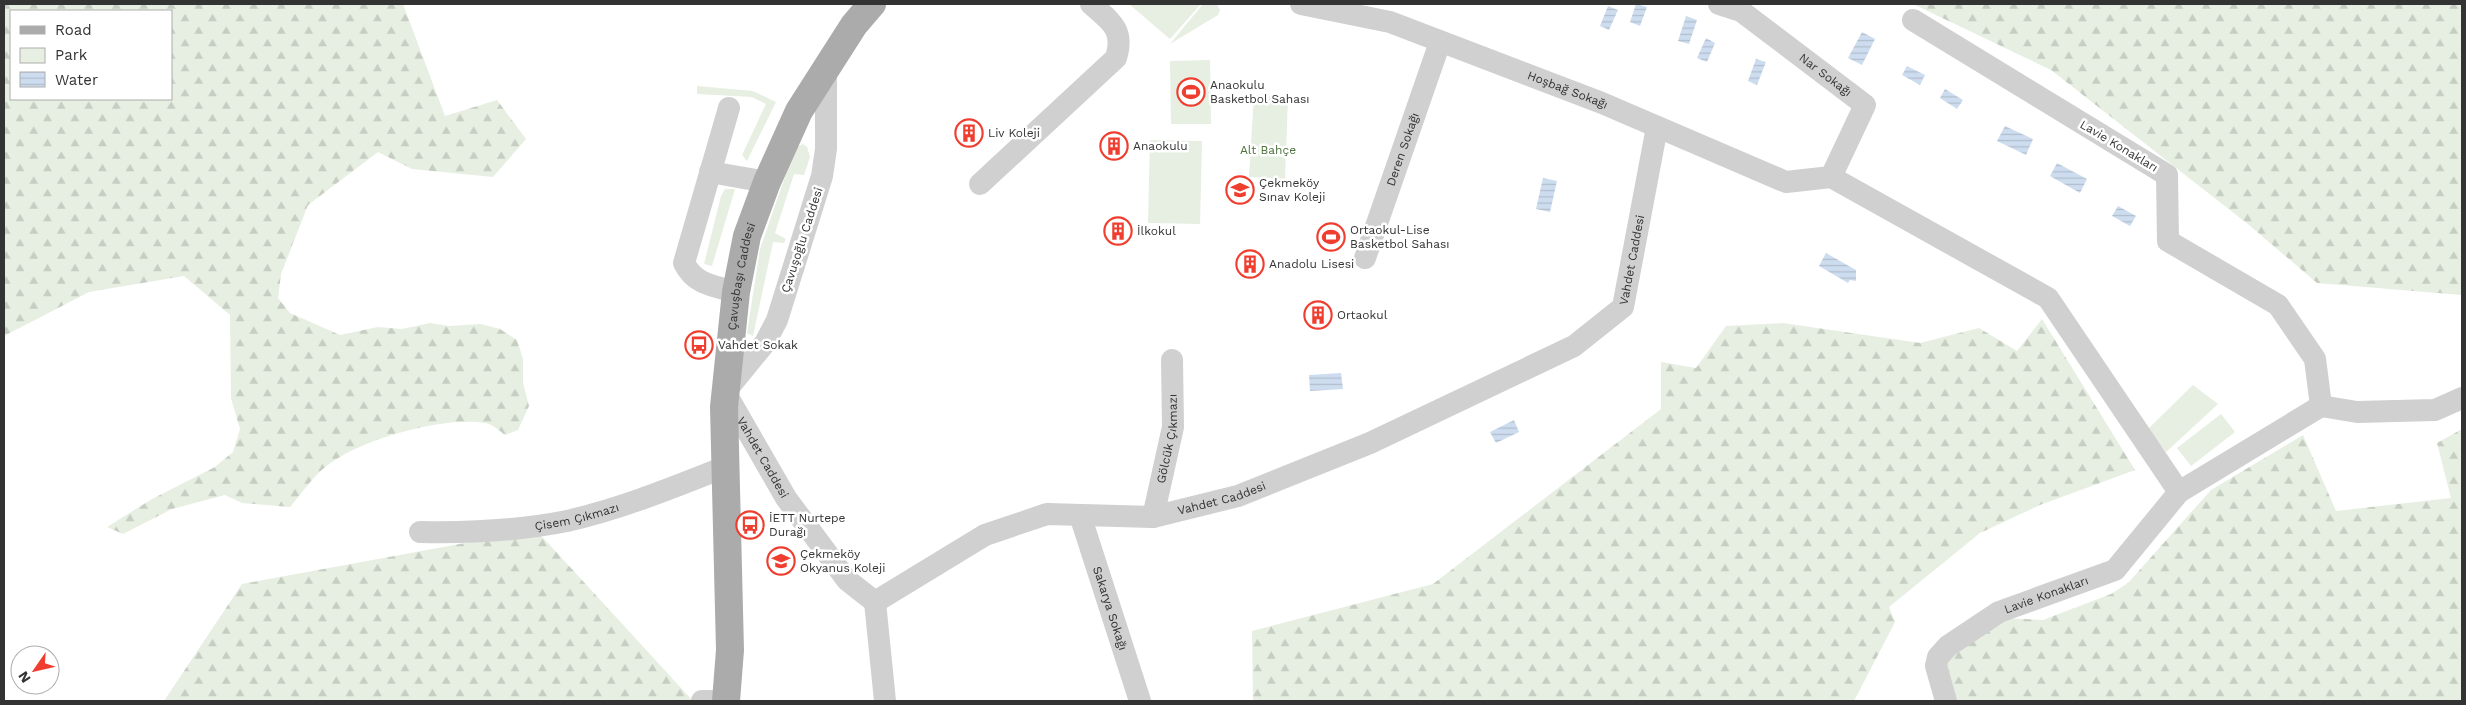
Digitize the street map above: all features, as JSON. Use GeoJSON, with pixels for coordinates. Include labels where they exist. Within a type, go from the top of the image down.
{"type":"FeatureCollection","features":[{"type":"Feature","properties":{"kind":"main road","name":"Çavuşbaşı Caddesi"},"geometry":{"type":"LineString","coordinates":[[726,701],[730,650],[725,392],[736,292],[747,236],[767,182],[799,110],[826,72],[854,26],[872,4]]}},
{"type":"Feature","properties":{"kind":"street"},"geometry":{"type":"LineString","coordinates":[[980,184],[1116,58],[1119,42],[1116,29],[1091,4]]}},
{"type":"Feature","properties":{"kind":"street","name":"Hoşbağ Sokağı"},"geometry":{"type":"LineString","coordinates":[[1300,4],[1390,22],[1602,103],[1786,182],[1831,177]]}},
{"type":"Feature","properties":{"kind":"street","name":"Nar Sokağı"},"geometry":{"type":"LineString","coordinates":[[1720,4],[1741,10],[1865,105],[1831,177]]}},
{"type":"Feature","properties":{"kind":"street","name":"Lavie Konakları"},"geometry":{"type":"LineString","coordinates":[[1913,20],[2167,175],[2168,241],[2278,306],[2315,359],[2320,406],[2179,492],[2115,570],[1999,612],[1948,646],[1938,657],[1936,666],[1946,701]]}},
{"type":"Feature","properties":{"kind":"street","name":"Deren Sokağı"},"geometry":{"type":"LineString","coordinates":[[1365,258],[1440,42]]}},
{"type":"Feature","properties":{"kind":"street","name":"Çavuşoğlu Caddesi"},"geometry":{"type":"LineString","coordinates":[[725,392],[765,343],[777,320],[820,185],[826,149],[826,72]]}},
{"type":"Feature","properties":{"kind":"street"},"geometry":{"type":"LineString","coordinates":[[729,108],[684,264],[689,274],[699,282],[736,292]]}},
{"type":"Feature","properties":{"kind":"street","name":"Vahdet Caddesi"},"geometry":{"type":"LineString","coordinates":[[725,392],[786,498],[846,580],[876,602],[986,535],[1046,514],[1153,516],[1238,496],[1370,443],[1574,346],[1623,307],[1657,127]]}},
{"type":"Feature","properties":{"kind":"street"},"geometry":{"type":"LineString","coordinates":[[710,172],[767,182]]}},
{"type":"Feature","properties":{"kind":"street"},"geometry":{"type":"LineString","coordinates":[[1831,177],[2048,298],[2179,492]]}},
{"type":"Feature","properties":{"kind":"street","name":"Gölcük Çıkmazı"},"geometry":{"type":"LineString","coordinates":[[1153,516],[1173,427],[1172,360]]}},
{"type":"Feature","properties":{"kind":"street"},"geometry":{"type":"LineString","coordinates":[[2320,406],[2357,412],[2435,410],[2462,398]]}},
{"type":"Feature","properties":{"kind":"street","name":"Çisem Çıkmazı"},"geometry":{"type":"LineString","coordinates":[[420,532],[465,532],[567,521],[647,497],[725,467]]}},
{"type":"Feature","properties":{"kind":"street","name":"Sakarya Sokağı"},"geometry":{"type":"LineString","coordinates":[[1080,514],[1140,701]]}},
{"type":"Feature","properties":{"kind":"street"},"geometry":{"type":"LineString","coordinates":[[876,602],[886,701]]}},
{"type":"Feature","properties":{"kind":"street"},"geometry":{"type":"LineString","coordinates":[[702,701],[726,701]]}},
{"type":"Feature","properties":{"kind":"green space"},"geometry":{"type":"Polygon","coordinates":[[[4,4],[403,4],[445,116],[497,100],[526,139],[493,177],[412,169],[378,152],[308,205],[281,274],[278,298],[290,313],[340,335],[378,327],[402,329],[430,323],[449,326],[481,324],[500,329],[517,340],[523,359],[523,383],[529,406],[518,430],[505,435],[486,423],[469,422],[428,426],[406,431],[364,445],[332,462],[315,477],[290,507],[242,503],[225,495],[172,509],[123,534],[107,527],[152,499],[215,467],[233,452],[240,429],[231,398],[230,315],[184,276],[89,292],[4,336],[4,4]]]}},
{"type":"Feature","properties":{"kind":"green space"},"geometry":{"type":"Polygon","coordinates":[[[1129,4],[1201,4],[1170,39],[1129,4]]]}},
{"type":"Feature","properties":{"kind":"green space"},"geometry":{"type":"Polygon","coordinates":[[[1203,4],[1217,4],[1220,10],[1218,15],[1170,44],[1203,4]]]}},
{"type":"Feature","properties":{"kind":"green space"},"geometry":{"type":"Polygon","coordinates":[[[1913,4],[2462,4],[2462,295],[2317,283],[2249,225],[2051,70],[1913,4]]]}},
{"type":"Feature","properties":{"kind":"green space","name":"Anaokulu Basketbol Sahası"},"geometry":{"type":"Polygon","coordinates":[[[1210,60],[1211,124],[1171,124],[1170,61],[1210,60]]]}},
{"type":"Feature","properties":{"kind":"green space"},"geometry":{"type":"Polygon","coordinates":[[[697,86],[753,91],[776,102],[747,161],[742,155],[766,104],[752,97],[697,94],[697,86]]]}},
{"type":"Feature","properties":{"kind":"green space","name":"Alt Bahçe"},"geometry":{"type":"Polygon","coordinates":[[[1254,95],[1288,97],[1285,179],[1249,177],[1254,95]]]}},
{"type":"Feature","properties":{"kind":"green space"},"geometry":{"type":"Polygon","coordinates":[[[1150,140],[1202,141],[1200,224],[1148,223],[1150,140]]]}},
{"type":"Feature","properties":{"kind":"green space"},"geometry":{"type":"Polygon","coordinates":[[[803,144],[807,147],[810,157],[804,175],[794,174],[775,233],[786,239],[784,243],[773,242],[753,336],[747,333],[760,249],[795,148],[803,144]]]}},
{"type":"Feature","properties":{"kind":"green space"},"geometry":{"type":"Polygon","coordinates":[[[725,189],[735,189],[712,266],[704,264],[721,196],[725,189]]]}},
{"type":"Feature","properties":{"kind":"green space","name":"Ortaokul-Lise Basketbol Sahası"},"geometry":{"type":"Polygon","coordinates":[[[1324,227],[1339,229],[1338,246],[1323,245],[1324,227]]]}},
{"type":"Feature","properties":{"kind":"green space"},"geometry":{"type":"Polygon","coordinates":[[[2042,319],[2135,470],[2040,505],[1980,533],[1889,607],[1895,622],[1854,701],[1253,701],[1252,631],[1433,584],[1661,409],[1661,362],[1696,368],[1726,326],[1783,323],[1920,343],[1979,328],[2017,351],[2042,319]]]}},
{"type":"Feature","properties":{"kind":"green space"},"geometry":{"type":"Polygon","coordinates":[[[2193,385],[2218,404],[2166,452],[2148,429],[2193,385]]]}},
{"type":"Feature","properties":{"kind":"green space"},"geometry":{"type":"Polygon","coordinates":[[[2221,414],[2235,432],[2191,466],[2177,448],[2221,414]]]}},
{"type":"Feature","properties":{"kind":"green space"},"geometry":{"type":"Polygon","coordinates":[[[2462,429],[2462,701],[1955,701],[1942,658],[2002,618],[2043,620],[2111,594],[2128,583],[2211,490],[2303,435],[2336,511],[2451,498],[2437,443],[2462,429]]]}},
{"type":"Feature","properties":{"kind":"green space"},"geometry":{"type":"Polygon","coordinates":[[[536,530],[693,701],[164,701],[242,584],[536,530]]]}},
{"type":"Feature","properties":{"kind":"water"},"geometry":{"type":"Polygon","coordinates":[[[1636,4],[1647,7],[1640,26],[1630,22],[1636,4]]]}},
{"type":"Feature","properties":{"kind":"water"},"geometry":{"type":"Polygon","coordinates":[[[1608,6],[1618,10],[1609,30],[1600,26],[1608,6]]]}},
{"type":"Feature","properties":{"kind":"water"},"geometry":{"type":"Polygon","coordinates":[[[1686,16],[1697,20],[1689,44],[1678,41],[1686,16]]]}},
{"type":"Feature","properties":{"kind":"water"},"geometry":{"type":"Polygon","coordinates":[[[1862,32],[1875,39],[1862,65],[1848,58],[1862,32]]]}},
{"type":"Feature","properties":{"kind":"water"},"geometry":{"type":"Polygon","coordinates":[[[1706,38],[1715,43],[1707,62],[1697,58],[1706,38]]]}},
{"type":"Feature","properties":{"kind":"water"},"geometry":{"type":"Polygon","coordinates":[[[1756,59],[1766,62],[1757,85],[1748,81],[1756,59]]]}},
{"type":"Feature","properties":{"kind":"water"},"geometry":{"type":"Polygon","coordinates":[[[1907,66],[1925,75],[1920,85],[1902,75],[1907,66]]]}},
{"type":"Feature","properties":{"kind":"water"},"geometry":{"type":"Polygon","coordinates":[[[1945,89],[1963,100],[1957,109],[1940,98],[1945,89]]]}},
{"type":"Feature","properties":{"kind":"water"},"geometry":{"type":"Polygon","coordinates":[[[2005,126],[2033,139],[2026,155],[1997,141],[2005,126]]]}},
{"type":"Feature","properties":{"kind":"water"},"geometry":{"type":"Polygon","coordinates":[[[2057,163],[2087,179],[2080,193],[2050,176],[2057,163]]]}},
{"type":"Feature","properties":{"kind":"water"},"geometry":{"type":"Polygon","coordinates":[[[1543,178],[1557,181],[1550,212],[1536,209],[1543,178]]]}},
{"type":"Feature","properties":{"kind":"water"},"geometry":{"type":"Polygon","coordinates":[[[2118,206],[2136,216],[2130,226],[2112,216],[2118,206]]]}},
{"type":"Feature","properties":{"kind":"water"},"geometry":{"type":"Polygon","coordinates":[[[1826,253],[1856,270],[1856,281],[1850,280],[1848,283],[1819,266],[1826,253]]]}},
{"type":"Feature","properties":{"kind":"water"},"geometry":{"type":"Polygon","coordinates":[[[1341,373],[1343,389],[1310,391],[1309,375],[1341,373]]]}},
{"type":"Feature","properties":{"kind":"water"},"geometry":{"type":"Polygon","coordinates":[[[1514,420],[1519,432],[1496,443],[1490,432],[1514,420]]]}},
{"type":"Feature","properties":{"kind":"place","name":"Anaokulu Basketbol Sahası"},"geometry":{"type":"Point","coordinates":[1191,92]}},
{"type":"Feature","properties":{"kind":"place","name":"Liv Koleji"},"geometry":{"type":"Point","coordinates":[969,133]}},
{"type":"Feature","properties":{"kind":"place","name":"Anaokulu"},"geometry":{"type":"Point","coordinates":[1114,146]}},
{"type":"Feature","properties":{"kind":"place","name":"Çekmeköy Sınav Koleji"},"geometry":{"type":"Point","coordinates":[1240,190]}},
{"type":"Feature","properties":{"kind":"place","name":"İlkokul"},"geometry":{"type":"Point","coordinates":[1118,231]}},
{"type":"Feature","properties":{"kind":"place","name":"Ortaokul-Lise Basketbol Sahası"},"geometry":{"type":"Point","coordinates":[1331,237]}},
{"type":"Feature","properties":{"kind":"place","name":"Anadolu Lisesi"},"geometry":{"type":"Point","coordinates":[1250,264]}},
{"type":"Feature","properties":{"kind":"place","name":"Ortaokul"},"geometry":{"type":"Point","coordinates":[1318,315]}},
{"type":"Feature","properties":{"kind":"place","name":"Vahdet Sokak"},"geometry":{"type":"Point","coordinates":[699,345]}},
{"type":"Feature","properties":{"kind":"place","name":"İETT Nurtepe Durağı"},"geometry":{"type":"Point","coordinates":[750,525]}},
{"type":"Feature","properties":{"kind":"place","name":"Çekmeköy Okyanus Koleji"},"geometry":{"type":"Point","coordinates":[781,561]}}]}
